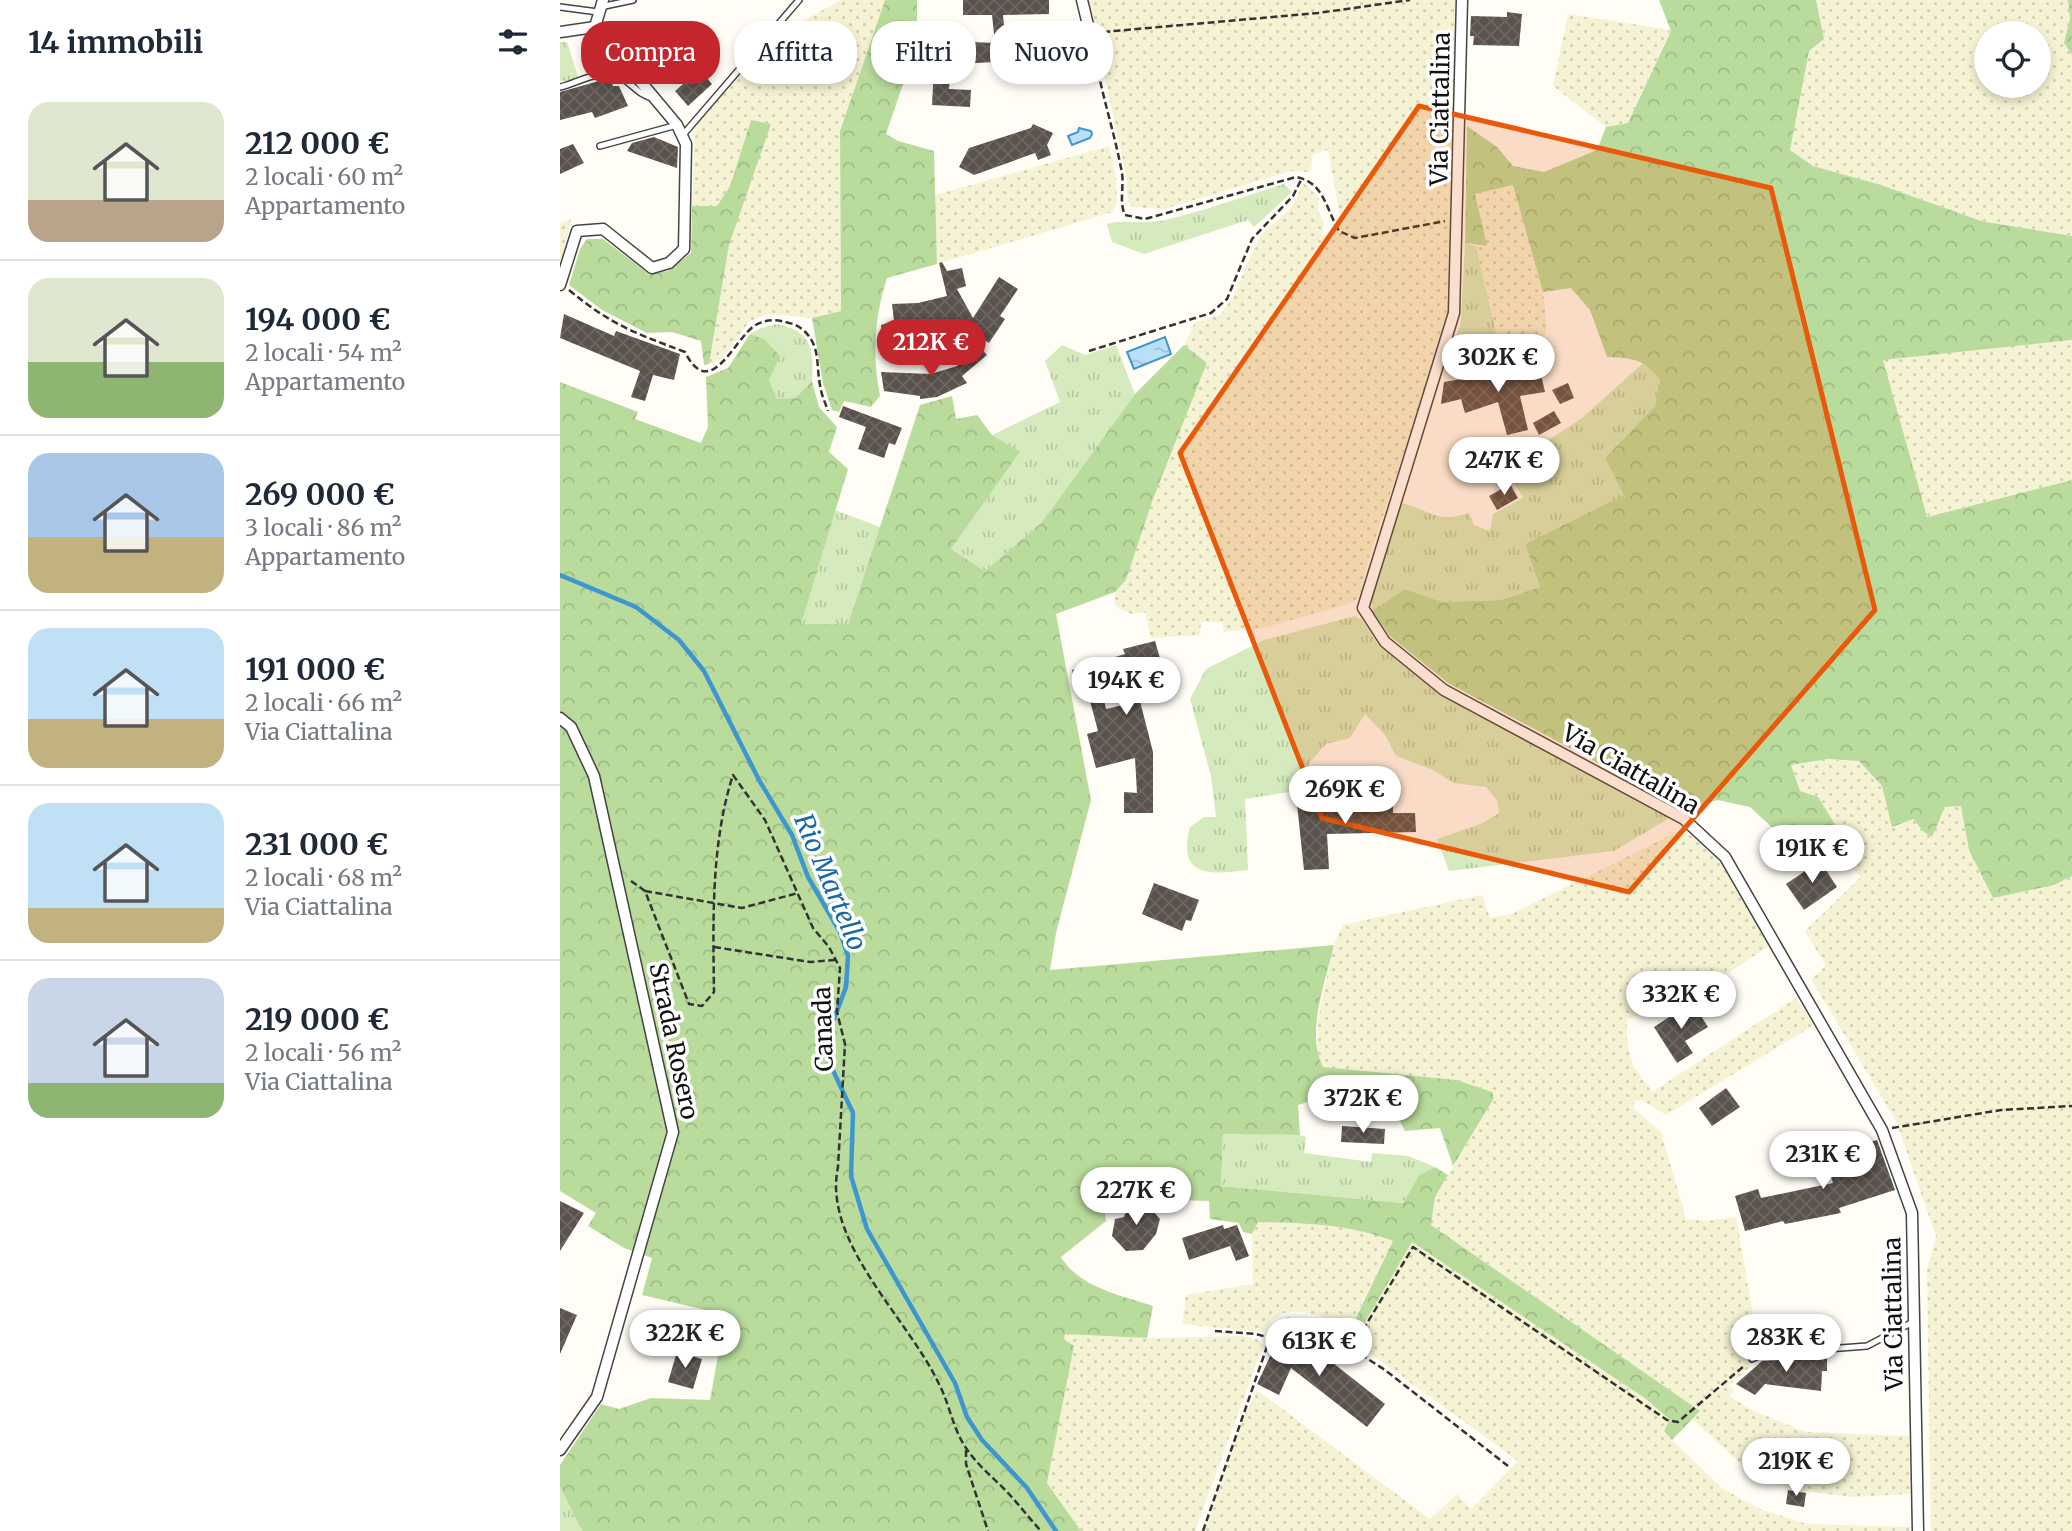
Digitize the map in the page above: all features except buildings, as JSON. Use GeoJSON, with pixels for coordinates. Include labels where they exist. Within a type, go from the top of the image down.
{"type":"FeatureCollection","features":[{"type":"Feature","properties":{"kind":"street"},"geometry":{"type":"LineString","coordinates":[[1082,0],[1086,21]]}},
{"type":"Feature","properties":{"kind":"street","name":"Via Ciattalina"},"geometry":{"type":"LineString","coordinates":[[1462,0],[1459,219],[1454,313],[1363,608],[1369,622],[1385,642],[1444,690],[1684,819],[1725,857],[1882,1130],[1912,1213],[1918,1531]]}},
{"type":"Feature","properties":{"kind":"street"},"geometry":{"type":"LineString","coordinates":[[560,32],[581,29]]}},
{"type":"Feature","properties":{"kind":"street"},"geometry":{"type":"LineString","coordinates":[[560,284],[577,231],[603,229],[652,268],[670,263],[684,249],[686,144],[677,125],[642,84]]}},
{"type":"Feature","properties":{"kind":"street","name":"Strada Rosero"},"geometry":{"type":"LineString","coordinates":[[560,718],[571,727],[594,776],[673,1132],[597,1397],[560,1450]]}},
{"type":"Feature","properties":{"kind":"lane"},"geometry":{"type":"LineString","coordinates":[[560,8],[600,7],[633,0]]}},
{"type":"Feature","properties":{"kind":"lane"},"geometry":{"type":"LineString","coordinates":[[682,136],[799,0]]}},
{"type":"Feature","properties":{"kind":"lane"},"geometry":{"type":"LineString","coordinates":[[560,87],[600,74],[611,74],[620,77],[643,96],[653,98]]}},
{"type":"Feature","properties":{"kind":"lane"},"geometry":{"type":"LineString","coordinates":[[600,146],[677,125]]}},
{"type":"Feature","properties":{"kind":"lane"},"geometry":{"type":"LineString","coordinates":[[1752,1359],[1762,1354],[1867,1346],[1914,1322]]}},
{"type":"Feature","properties":{"kind":"path"},"geometry":{"type":"LineString","coordinates":[[1113,31],[1318,12],[1410,0]]}},
{"type":"Feature","properties":{"kind":"path"},"geometry":{"type":"LineString","coordinates":[[1100,84],[1118,152],[1123,182],[1121,206],[1125,215],[1145,219],[1283,180],[1302,178]]}},
{"type":"Feature","properties":{"kind":"path"},"geometry":{"type":"LineString","coordinates":[[1089,351],[1211,313],[1227,299],[1252,239],[1293,196],[1302,178]]}},
{"type":"Feature","properties":{"kind":"path","name":"Via Ciattalina"},"geometry":{"type":"LineString","coordinates":[[1302,178],[1311,180],[1322,193],[1339,231],[1355,238],[1380,231],[1459,219]]}},
{"type":"Feature","properties":{"kind":"path"},"geometry":{"type":"LineString","coordinates":[[560,284],[597,314],[620,327],[685,352],[691,363],[703,369],[714,369],[723,364],[755,325],[768,320],[796,324],[813,342],[820,386],[828,411]]}},
{"type":"Feature","properties":{"kind":"path","name":"Canada"},"geometry":{"type":"LineString","coordinates":[[645,891],[690,1004],[702,1006],[714,992],[722,806],[733,775],[765,820],[813,928],[840,968],[837,1012],[845,1044],[839,1156],[834,1185],[838,1216],[850,1246],[895,1311],[940,1384],[950,1419],[966,1448],[1041,1531]]}},
{"type":"Feature","properties":{"kind":"path"},"geometry":{"type":"LineString","coordinates":[[615,868],[645,891],[716,905],[751,907],[797,893]]}},
{"type":"Feature","properties":{"kind":"path"},"geometry":{"type":"LineString","coordinates":[[714,947],[810,962],[836,960]]}},
{"type":"Feature","properties":{"kind":"path"},"geometry":{"type":"LineString","coordinates":[[1882,1130],[2001,1110],[2072,1106]]}},
{"type":"Feature","properties":{"kind":"path"},"geometry":{"type":"LineString","coordinates":[[1352,1348],[1413,1247],[1667,1420],[1678,1422],[1752,1359]]}},
{"type":"Feature","properties":{"kind":"path"},"geometry":{"type":"LineString","coordinates":[[1203,1531],[1270,1338],[1281,1321],[1309,1321],[1352,1348],[1508,1466]]}},
{"type":"Feature","properties":{"kind":"path"},"geometry":{"type":"LineString","coordinates":[[1214,1331],[1256,1334],[1270,1338]]}},
{"type":"Feature","properties":{"kind":"path"},"geometry":{"type":"LineString","coordinates":[[966,1448],[966,1464],[988,1531]]}},
{"type":"Feature","properties":{"kind":"highlighted area"},"geometry":{"type":"Polygon","coordinates":[[[1419,106],[1771,188],[1875,610],[1629,892],[1322,818],[1180,453],[1419,106]]]}},
{"type":"Feature","properties":{"kind":"shaded area"},"geometry":{"type":"Polygon","coordinates":[[[841,0],[885,0],[878,21],[871,21],[871,41],[857,82],[857,21],[803,21],[841,0]]]}},
{"type":"Feature","properties":{"kind":"shaded area"},"geometry":{"type":"Polygon","coordinates":[[[1088,0],[1457,0],[1448,318],[1369,558],[1359,598],[1348,604],[1259,629],[1224,632],[1222,622],[1201,622],[1200,635],[1151,638],[1145,612],[1131,614],[1115,606],[1115,592],[1126,580],[1153,499],[1207,364],[1184,345],[1195,322],[1220,315],[1233,297],[1260,235],[1291,208],[1304,183],[1319,198],[1318,212],[1324,222],[1322,236],[1332,236],[1341,221],[1328,150],[1313,154],[1310,172],[1291,171],[1164,209],[1132,207],[1128,202],[1126,175],[1106,84],[1113,84],[1113,21],[1093,21],[1088,0]]]}},
{"type":"Feature","properties":{"kind":"shaded area"},"geometry":{"type":"Polygon","coordinates":[[[1816,0],[2068,0],[2070,18],[2064,43],[2072,55],[2072,236],[1981,221],[1881,185],[1813,166],[1789,149],[1809,51],[1824,39],[1816,0]]]}},
{"type":"Feature","properties":{"kind":"shaded area"},"geometry":{"type":"Polygon","coordinates":[[[1568,14],[1671,30],[1628,123],[1606,127],[1553,86],[1568,14]]]}},
{"type":"Feature","properties":{"kind":"shaded area"},"geometry":{"type":"Polygon","coordinates":[[[734,83],[856,84],[840,131],[841,311],[812,318],[769,314],[750,321],[722,359],[709,364],[729,245],[770,124],[751,120],[730,186],[717,207],[692,206],[695,124],[734,83]]]}},
{"type":"Feature","properties":{"kind":"shaded area"},"geometry":{"type":"Polygon","coordinates":[[[1109,146],[1116,178],[1117,201],[1113,212],[937,264],[935,195],[1109,146]]]}},
{"type":"Feature","properties":{"kind":"shaded area"},"geometry":{"type":"Polygon","coordinates":[[[1513,185],[1543,292],[1547,328],[1538,357],[1520,356],[1516,337],[1498,341],[1476,246],[1486,246],[1475,194],[1513,185]]]}},
{"type":"Feature","properties":{"kind":"shaded area"},"geometry":{"type":"Polygon","coordinates":[[[571,220],[563,254],[560,260],[560,223],[571,220]]]}},
{"type":"Feature","properties":{"kind":"shaded area"},"geometry":{"type":"Polygon","coordinates":[[[2072,340],[2072,480],[1926,517],[1883,359],[2072,340]]]}},
{"type":"Feature","properties":{"kind":"shaded area"},"geometry":{"type":"Polygon","coordinates":[[[1828,759],[1859,761],[1882,786],[1892,826],[1913,819],[1932,837],[1945,807],[1961,805],[1969,850],[2054,885],[2072,876],[2072,1531],[1931,1531],[1927,1270],[1936,1236],[1896,1121],[1811,979],[1826,966],[1805,931],[1861,877],[1846,862],[1836,826],[1800,791],[1791,765],[1828,759]]]}},
{"type":"Feature","properties":{"kind":"shaded area"},"geometry":{"type":"Polygon","coordinates":[[[1683,829],[1719,859],[1769,946],[1695,995],[1627,1019],[1627,1041],[1633,1066],[1652,1092],[1796,998],[1814,1025],[1666,1115],[1642,1100],[1634,1101],[1634,1109],[1661,1132],[1686,1219],[1707,1221],[1736,1217],[1754,1320],[1763,1350],[1755,1350],[1746,1358],[1751,1366],[1729,1385],[1734,1391],[1729,1396],[1754,1411],[1806,1432],[1909,1436],[1910,1494],[1851,1497],[1812,1492],[1776,1484],[1743,1466],[1692,1419],[1700,1411],[1431,1225],[1435,1197],[1494,1098],[1492,1092],[1457,1080],[1323,1068],[1317,1055],[1318,1019],[1334,945],[1342,925],[1482,895],[1490,918],[1512,914],[1683,829]]]}},
{"type":"Feature","properties":{"kind":"shaded area"},"geometry":{"type":"Polygon","coordinates":[[[1258,1222],[1320,1224],[1371,1232],[1393,1241],[1348,1332],[1322,1316],[1299,1311],[1284,1313],[1271,1321],[1265,1331],[1260,1332],[1182,1324],[1186,1295],[1253,1284],[1252,1234],[1258,1222]]]}},
{"type":"Feature","properties":{"kind":"shaded area"},"geometry":{"type":"Polygon","coordinates":[[[1412,1242],[1646,1399],[1670,1420],[1672,1440],[1723,1489],[1762,1510],[1807,1524],[1910,1527],[1910,1531],[1205,1531],[1240,1426],[1257,1390],[1430,1519],[1457,1494],[1471,1509],[1518,1461],[1353,1341],[1412,1242]]]}},
{"type":"Feature","properties":{"kind":"shaded area"},"geometry":{"type":"Polygon","coordinates":[[[1065,1333],[1147,1338],[1242,1336],[1257,1339],[1263,1345],[1195,1531],[1081,1531],[1047,1483],[1074,1346],[1064,1339],[1065,1333]]]}},
{"type":"Feature","properties":{"kind":"green space"},"geometry":{"type":"Polygon","coordinates":[[[885,0],[917,0],[917,21],[878,21],[885,0]]]}},
{"type":"Feature","properties":{"kind":"green space"},"geometry":{"type":"Polygon","coordinates":[[[1659,0],[1816,0],[1824,39],[1809,51],[1790,150],[1813,166],[1881,185],[1981,221],[2072,236],[2072,340],[1883,360],[1927,517],[2072,480],[2072,876],[2054,885],[1993,898],[1969,850],[1961,806],[1945,807],[1932,837],[1913,819],[1892,827],[1882,786],[1859,761],[1828,759],[1791,765],[1800,791],[1818,797],[1836,826],[1846,862],[1829,865],[1807,841],[1777,832],[1750,807],[1718,800],[1684,809],[1448,683],[1391,637],[1372,611],[1405,589],[1442,602],[1501,600],[1540,587],[1525,544],[1624,495],[1605,458],[1655,406],[1660,380],[1649,368],[1637,361],[1607,357],[1590,310],[1571,288],[1543,292],[1513,185],[1475,194],[1487,246],[1465,243],[1467,126],[1497,147],[1513,166],[1544,172],[1597,150],[1606,127],[1628,123],[1671,31],[1659,0]]]}},
{"type":"Feature","properties":{"kind":"green space"},"geometry":{"type":"Polygon","coordinates":[[[2068,0],[2072,0],[2072,55],[2064,43],[2070,18],[2068,0]]]}},
{"type":"Feature","properties":{"kind":"green space"},"geometry":{"type":"Polygon","coordinates":[[[871,41],[871,84],[903,84],[886,134],[898,141],[934,151],[937,264],[887,278],[879,308],[876,337],[880,396],[871,407],[844,401],[839,412],[832,410],[823,383],[812,318],[841,311],[840,131],[871,41]]]}},
{"type":"Feature","properties":{"kind":"green space"},"geometry":{"type":"Polygon","coordinates":[[[560,42],[567,42],[579,80],[560,81],[560,42]]]}},
{"type":"Feature","properties":{"kind":"green space"},"geometry":{"type":"Polygon","coordinates":[[[751,120],[771,124],[729,245],[709,364],[704,365],[701,341],[672,332],[647,333],[602,310],[569,285],[580,249],[587,239],[603,239],[649,274],[668,271],[691,253],[692,206],[717,206],[730,186],[751,120]]]}},
{"type":"Feature","properties":{"kind":"green space"},"geometry":{"type":"Polygon","coordinates":[[[1284,184],[1292,192],[1254,227],[1248,220],[1144,254],[1112,242],[1107,224],[1165,220],[1284,184]]]}},
{"type":"Feature","properties":{"kind":"green space"},"geometry":{"type":"Polygon","coordinates":[[[1465,243],[1476,246],[1498,341],[1517,337],[1520,356],[1464,370],[1453,367],[1449,362],[1461,321],[1465,243]]]}},
{"type":"Feature","properties":{"kind":"green space"},"geometry":{"type":"Polygon","coordinates":[[[776,324],[804,336],[811,350],[812,381],[795,398],[777,400],[769,380],[764,339],[750,334],[776,324]]]}},
{"type":"Feature","properties":{"kind":"green space"},"geometry":{"type":"Polygon","coordinates":[[[750,334],[764,339],[780,356],[769,380],[777,399],[795,398],[812,381],[819,407],[837,427],[829,452],[848,469],[801,624],[848,624],[920,405],[952,396],[956,419],[977,415],[992,435],[1020,452],[951,549],[985,571],[1042,522],[1135,394],[1184,345],[1207,363],[1153,499],[1126,580],[1115,592],[1056,614],[1091,800],[1056,933],[1050,970],[1334,945],[1316,1023],[1318,1053],[1323,1067],[1457,1080],[1492,1092],[1494,1098],[1453,1166],[1440,1128],[1405,1131],[1392,1105],[1366,1089],[1332,1094],[1298,1105],[1300,1135],[1223,1134],[1221,1186],[1403,1203],[1419,1175],[1435,1167],[1448,1175],[1435,1197],[1431,1225],[1700,1411],[1672,1440],[1664,1431],[1670,1420],[1646,1399],[1412,1242],[1359,1332],[1351,1328],[1393,1241],[1360,1231],[1310,1224],[1258,1222],[1252,1234],[1243,1232],[1239,1223],[1210,1219],[1209,1201],[1177,1200],[1177,1190],[1104,1207],[1106,1221],[1061,1257],[1069,1268],[1090,1283],[1153,1306],[1147,1338],[1065,1334],[1064,1339],[1074,1346],[1047,1483],[1081,1531],[582,1531],[560,1487],[560,1465],[601,1404],[619,1409],[651,1398],[710,1400],[722,1333],[710,1311],[642,1295],[652,1258],[624,1248],[588,1226],[596,1213],[560,1191],[560,382],[638,412],[635,419],[701,443],[708,427],[706,377],[728,368],[750,334]]]}},
{"type":"Feature","properties":{"kind":"green space"},"geometry":{"type":"Polygon","coordinates":[[[1062,345],[1085,355],[1116,345],[1135,394],[1042,522],[985,571],[951,549],[1019,453],[992,435],[1060,402],[1045,361],[1062,345]]]}},
{"type":"Feature","properties":{"kind":"green space"},"geometry":{"type":"Polygon","coordinates":[[[1643,363],[1649,364],[1660,380],[1655,406],[1605,458],[1625,495],[1525,544],[1540,587],[1501,600],[1442,602],[1405,589],[1372,611],[1372,596],[1401,503],[1440,517],[1469,513],[1474,525],[1490,531],[1493,514],[1523,498],[1506,468],[1582,418],[1643,363]]]}},
{"type":"Feature","properties":{"kind":"green space"},"geometry":{"type":"Polygon","coordinates":[[[835,510],[880,527],[848,624],[800,624],[835,510]]]}},
{"type":"Feature","properties":{"kind":"green space"},"geometry":{"type":"Polygon","coordinates":[[[1355,616],[1362,620],[1379,646],[1444,695],[1667,815],[1668,819],[1614,851],[1449,871],[1437,839],[1483,823],[1499,813],[1497,800],[1486,787],[1454,783],[1433,770],[1396,756],[1385,735],[1365,714],[1350,738],[1326,744],[1310,762],[1301,790],[1245,799],[1248,870],[1209,872],[1192,864],[1187,843],[1190,827],[1204,817],[1216,817],[1211,776],[1190,699],[1206,669],[1264,640],[1355,616]]]}},
{"type":"Feature","properties":{"kind":"green space"},"geometry":{"type":"Polygon","coordinates":[[[1223,1134],[1300,1135],[1306,1137],[1304,1153],[1371,1162],[1372,1153],[1408,1156],[1435,1167],[1419,1175],[1403,1203],[1221,1186],[1223,1134]]]}},
{"type":"Feature","properties":{"kind":"green space"},"geometry":{"type":"Polygon","coordinates":[[[560,1487],[582,1531],[560,1531],[560,1487]]]}},
{"type":"Feature","properties":{"kind":"water"},"geometry":{"type":"Polygon","coordinates":[[[1079,128],[1091,131],[1092,134],[1090,138],[1072,145],[1068,136],[1078,132],[1079,128]]]}},
{"type":"Feature","properties":{"kind":"water"},"geometry":{"type":"Polygon","coordinates":[[[1165,337],[1171,354],[1134,369],[1127,352],[1165,337]]]}},
{"type":"Feature","properties":{"kind":"waterway","name":"Rio Martello"},"geometry":{"type":"LineString","coordinates":[[560,575],[636,607],[679,640],[704,671],[759,780],[792,835],[808,877],[840,932],[848,956],[846,987],[828,1035],[830,1064],[853,1113],[851,1176],[867,1229],[955,1383],[967,1417],[982,1440],[1027,1488],[1056,1531]]}}]}
